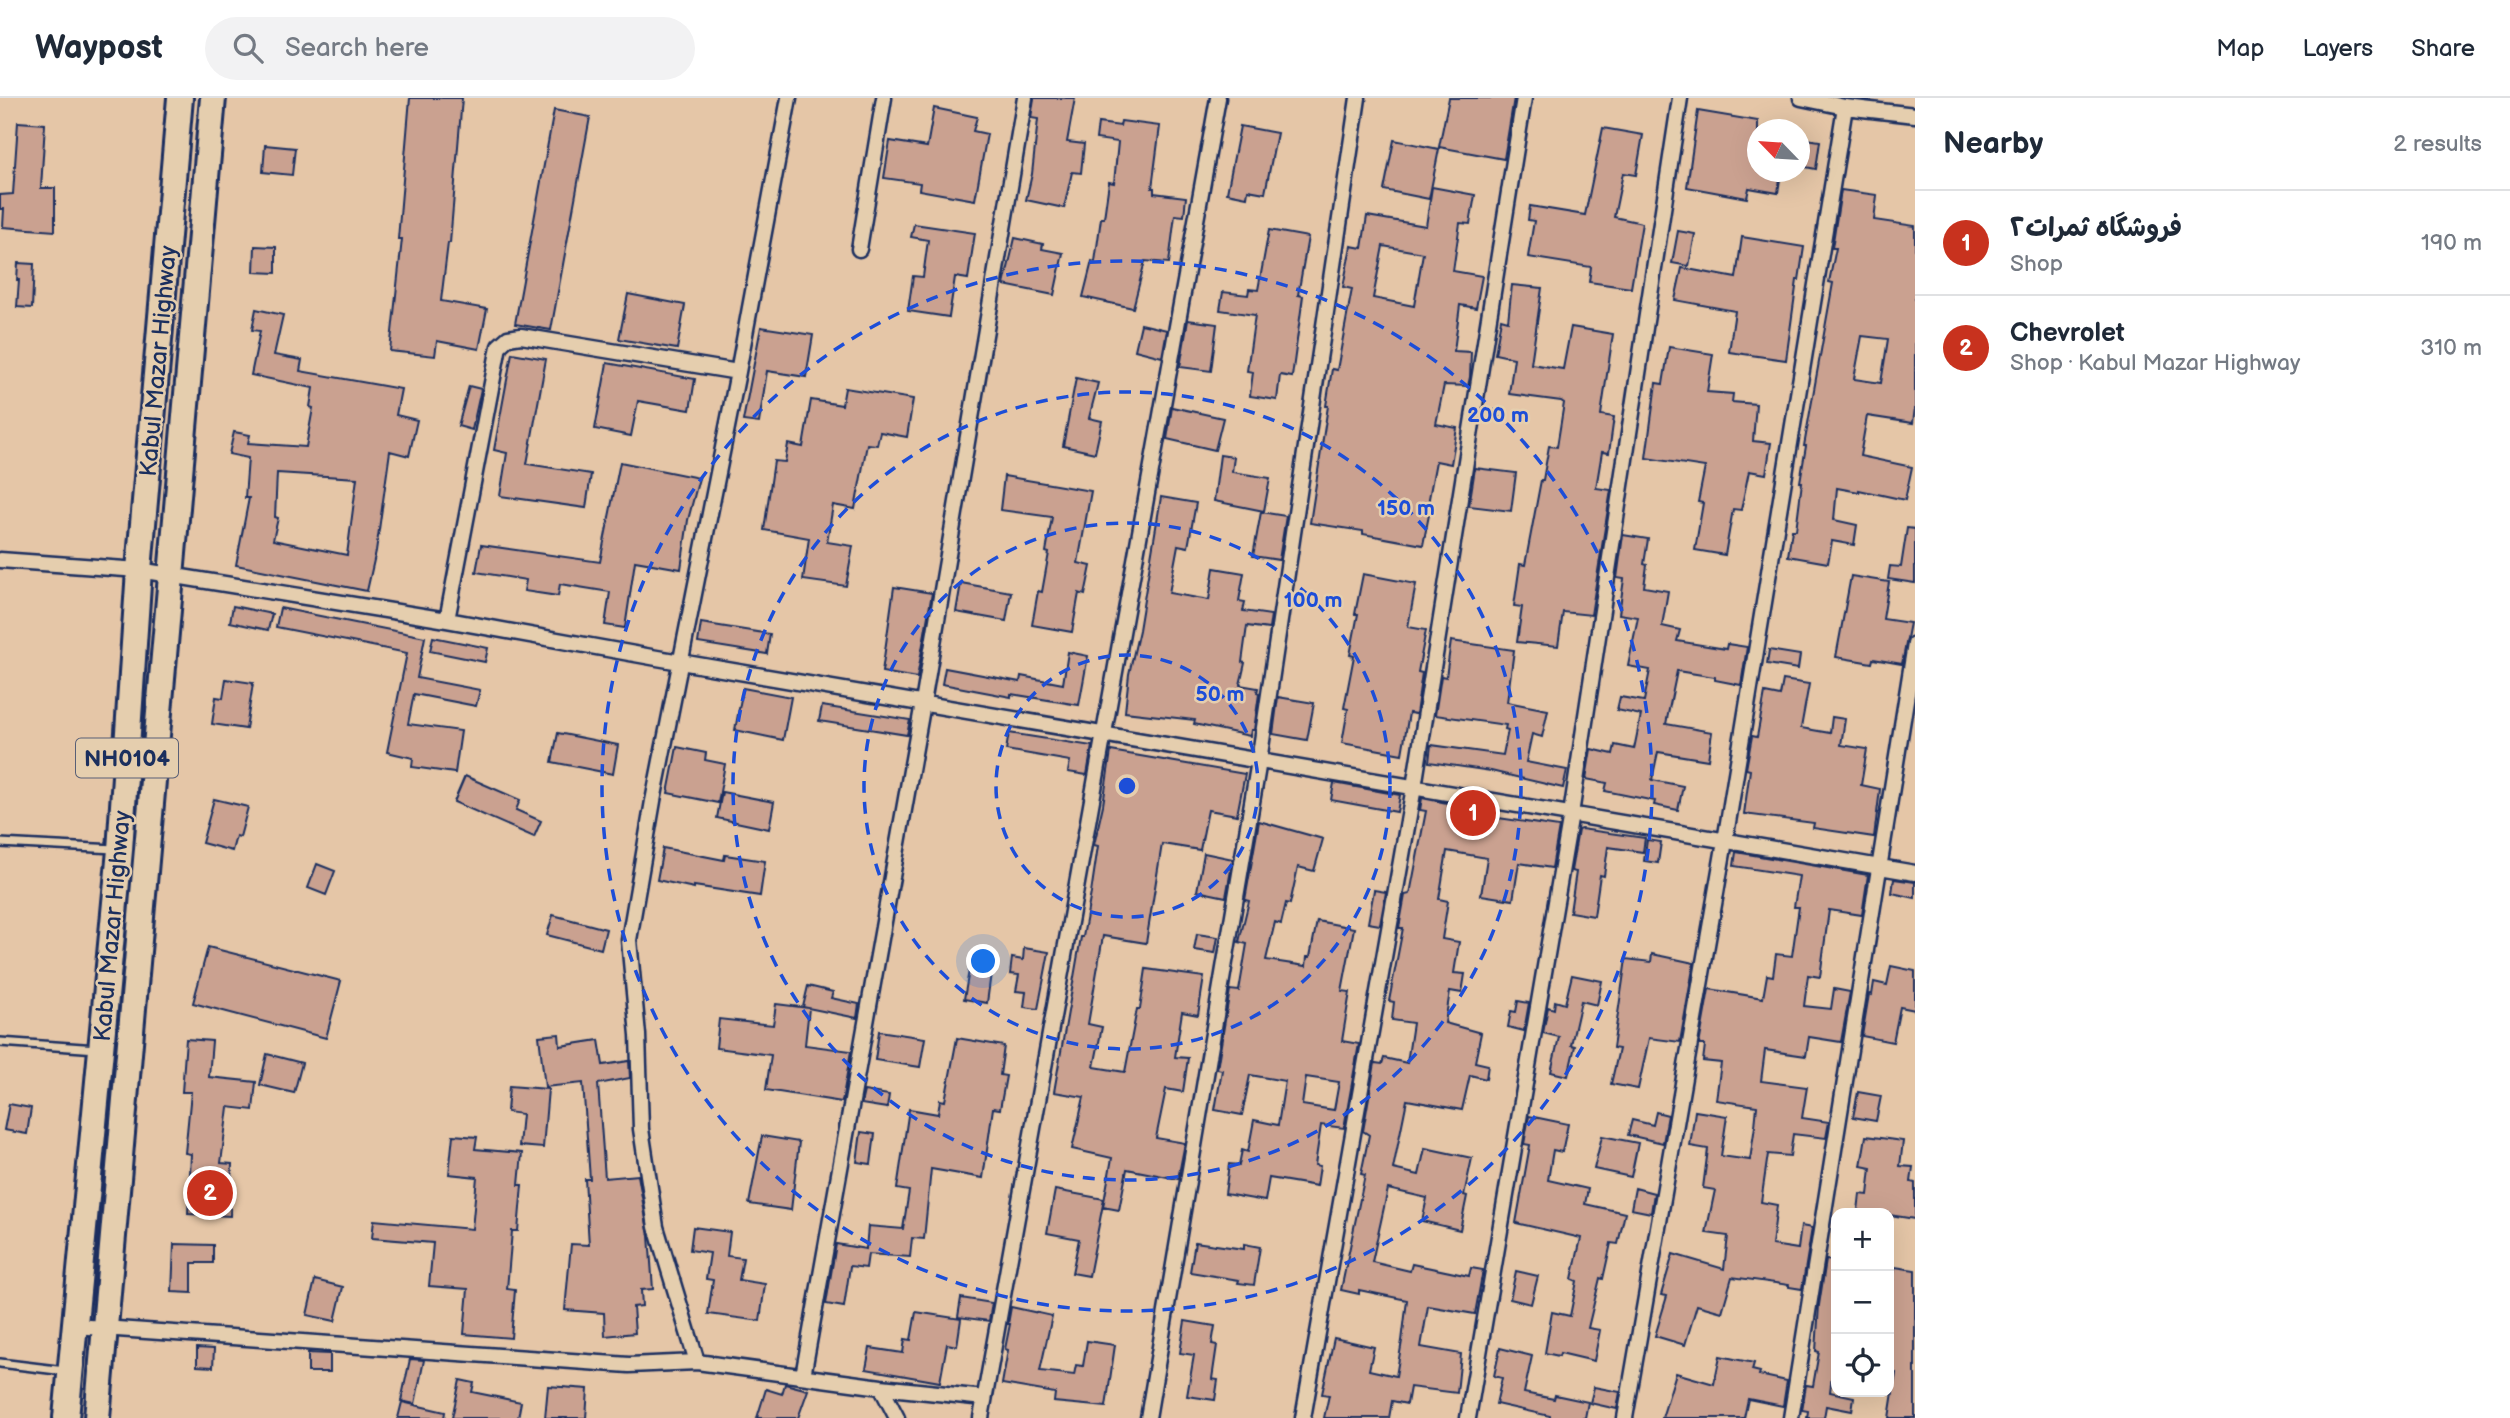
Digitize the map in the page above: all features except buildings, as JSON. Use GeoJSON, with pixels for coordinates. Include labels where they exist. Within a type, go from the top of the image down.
{"type":"FeatureCollection","features":[{"type":"Feature","properties":{"kind":"highway","name":"Kabul Mazar Highway"},"geometry":{"type":"LineString","coordinates":[[66,1418],[120,850],[139,570],[180,98]]}},
{"type":"Feature","properties":{"kind":"highway","name":"Kabul Mazar Highway"},"geometry":{"type":"LineString","coordinates":[[97,1418],[213,98]]}},
{"type":"Feature","properties":{"kind":"street"},"geometry":{"type":"LineString","coordinates":[[697,1362],[656,1227],[641,1129],[638,1035],[629,940],[653,801],[789,98]]}},
{"type":"Feature","properties":{"kind":"street"},"geometry":{"type":"LineString","coordinates":[[859,249],[884,98]]}},
{"type":"Feature","properties":{"kind":"street"},"geometry":{"type":"LineString","coordinates":[[803,1376],[923,703],[1025,98]]}},
{"type":"Feature","properties":{"kind":"street"},"geometry":{"type":"LineString","coordinates":[[981,1418],[1218,98]]}},
{"type":"Feature","properties":{"kind":"street"},"geometry":{"type":"LineString","coordinates":[[1148,1418],[1258,761],[1358,98]]}},
{"type":"Feature","properties":{"kind":"street"},"geometry":{"type":"LineString","coordinates":[[1303,1418],[1414,787],[1524,98]]}},
{"type":"Feature","properties":{"kind":"street"},"geometry":{"type":"LineString","coordinates":[[1468,1418],[1571,814],[1680,98]]}},
{"type":"Feature","properties":{"kind":"street"},"geometry":{"type":"LineString","coordinates":[[1801,98],[1845,107],[1910,109]]}},
{"type":"Feature","properties":{"kind":"street"},"geometry":{"type":"LineString","coordinates":[[1625,1418],[1725,841],[1845,107]]}},
{"type":"Feature","properties":{"kind":"street"},"geometry":{"type":"LineString","coordinates":[[447,620],[499,346],[508,338],[521,336],[738,372]]}},
{"type":"Feature","properties":{"kind":"street"},"geometry":{"type":"LineString","coordinates":[[0,559],[139,570],[447,620],[1915,873]]}},
{"type":"Feature","properties":{"kind":"street"},"geometry":{"type":"LineString","coordinates":[[1791,1418],[1915,644]]}},
{"type":"Feature","properties":{"kind":"street"},"geometry":{"type":"LineString","coordinates":[[74,1326],[629,1365],[697,1362],[984,1398]]}},
{"type":"Feature","properties":{"kind":"street"},"geometry":{"type":"LineString","coordinates":[[881,1387],[897,1418]]}},
{"type":"Feature","properties":{"kind":"lane"},"geometry":{"type":"LineString","coordinates":[[0,843],[120,850]]}},
{"type":"Feature","properties":{"kind":"lane"},"geometry":{"type":"LineString","coordinates":[[0,1042],[101,1049]]}},
{"type":"Feature","properties":{"kind":"lane"},"geometry":{"type":"LineString","coordinates":[[0,1363],[70,1371]]}},
{"type":"Feature","properties":{"kind":"place","name":"فروشگاه ثمرات٢"},"geometry":{"type":"Point","coordinates":[1473,813]}},
{"type":"Feature","properties":{"kind":"place","name":"Chevrolet"},"geometry":{"type":"Point","coordinates":[210,1193]}}]}
